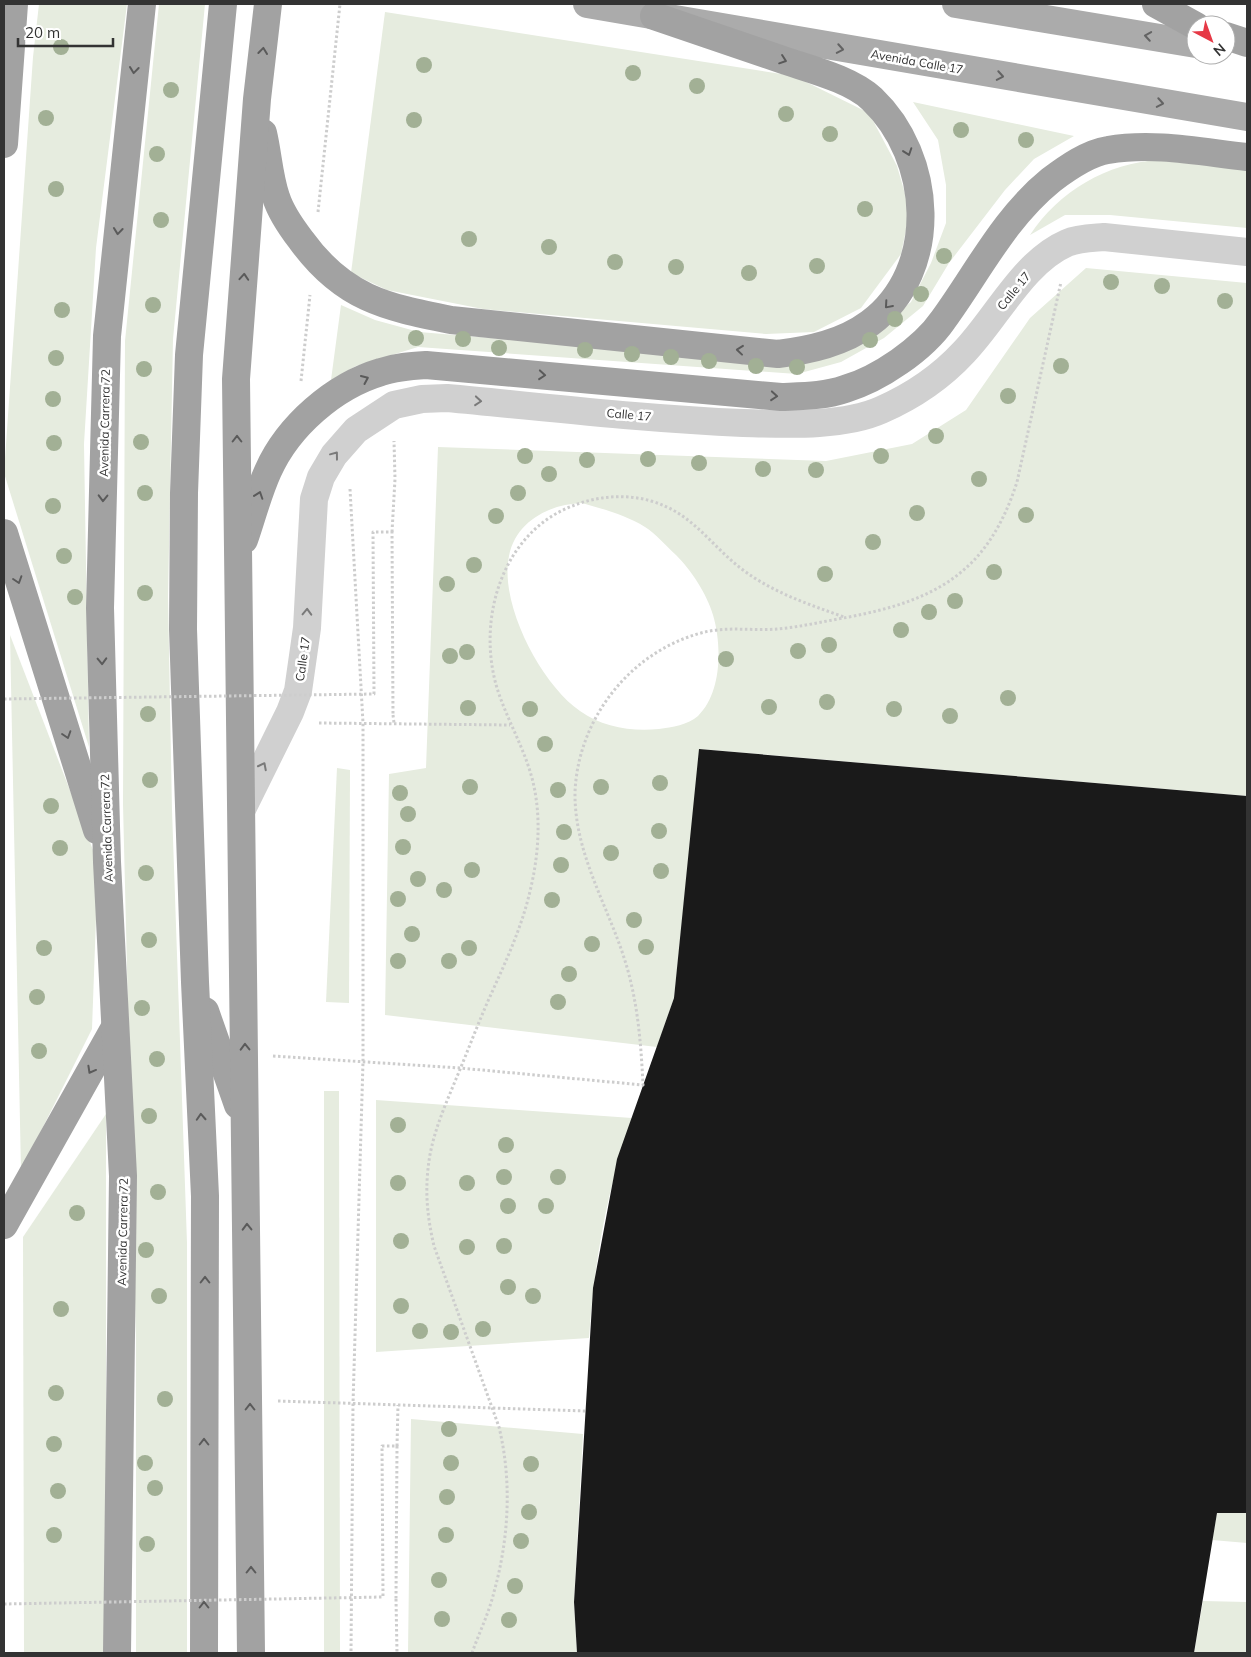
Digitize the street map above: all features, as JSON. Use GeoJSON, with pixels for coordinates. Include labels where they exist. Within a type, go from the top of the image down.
{"type":"FeatureCollection","features":[{"type":"Feature","properties":{"kind":"highway","name":"Avenida Carrera 72"},"geometry":{"type":"LineString","coordinates":[[117,1653],[123,1176],[107,862],[100,608],[107,336],[142,4]]}},
{"type":"Feature","properties":{"kind":"highway"},"geometry":{"type":"LineString","coordinates":[[204,1653],[205,1196],[195,982],[183,629],[184,483],[189,354],[223,4]]}},
{"type":"Feature","properties":{"kind":"highway"},"geometry":{"type":"LineString","coordinates":[[251,1653],[250,1400],[236,379],[257,99],[268,4]]}},
{"type":"Feature","properties":{"kind":"highway"},"geometry":{"type":"LineString","coordinates":[[1156,4],[1186,20]]}},
{"type":"Feature","properties":{"kind":"highway"},"geometry":{"type":"LineString","coordinates":[[257,99],[276,197],[289,224],[315,259],[340,283],[360,295],[406,311],[451,320],[778,354],[813,350],[844,338],[870,324],[891,304],[909,272],[920,244],[922,213],[916,176],[905,143],[872,98],[839,80],[654,16]]}},
{"type":"Feature","properties":{"kind":"highway"},"geometry":{"type":"LineString","coordinates":[[4,144],[10,26]]}},
{"type":"Feature","properties":{"kind":"highway"},"geometry":{"type":"LineString","coordinates":[[238,558],[268,470],[282,448],[310,413],[362,379],[400,367],[426,365],[782,397],[807,396],[845,389],[877,375],[910,354],[942,322],[1003,229],[1032,195],[1068,167],[1106,150],[1153,147],[1247,157]]}},
{"type":"Feature","properties":{"kind":"highway"},"geometry":{"type":"LineString","coordinates":[[4,533],[107,862]]}},
{"type":"Feature","properties":{"kind":"highway"},"geometry":{"type":"LineString","coordinates":[[195,982],[245,1125]]}},
{"type":"Feature","properties":{"kind":"highway"},"geometry":{"type":"LineString","coordinates":[[4,1225],[115,1028]]}},
{"type":"Feature","properties":{"kind":"main road","name":"Avenida Calle 17"},"geometry":{"type":"LineString","coordinates":[[587,4],[1247,117]]}},
{"type":"Feature","properties":{"kind":"main road"},"geometry":{"type":"LineString","coordinates":[[956,4],[1186,42]]}},
{"type":"Feature","properties":{"kind":"street","name":"Calle 17"},"geometry":{"type":"LineString","coordinates":[[242,809],[298,692],[302,670],[314,499],[321,477],[334,455],[356,430],[394,405],[422,399],[447,398],[686,421],[828,423],[879,411],[922,390],[964,352],[1025,276],[1046,257],[1067,243],[1088,238],[1104,237],[1247,252]]}},
{"type":"Feature","properties":{"kind":"path"},"geometry":{"type":"LineString","coordinates":[[310,413],[300,393],[340,4]]}},
{"type":"Feature","properties":{"kind":"path"},"geometry":{"type":"LineString","coordinates":[[245,1054],[460,1068],[643,1085],[639,1024],[628,972],[617,937],[583,851],[576,819],[575,791],[578,766],[594,719],[618,685],[637,666],[680,640],[716,630],[777,629],[844,618],[907,603],[936,590],[958,576],[980,555],[994,536],[1008,511],[1018,482],[1060,292],[1067,243]]}},
{"type":"Feature","properties":{"kind":"path"},"geometry":{"type":"LineString","coordinates":[[334,455],[348,478],[351,500],[363,723],[363,1062],[353,1404],[351,1653]]}},
{"type":"Feature","properties":{"kind":"path"},"geometry":{"type":"LineString","coordinates":[[394,723],[392,532],[395,479]]}},
{"type":"Feature","properties":{"kind":"path"},"geometry":{"type":"LineString","coordinates":[[472,1653],[494,1593],[508,1512],[508,1481],[505,1450],[492,1408],[434,1246],[428,1220],[428,1168],[432,1146],[460,1068],[520,929],[535,871],[538,809],[525,758],[510,724],[491,664],[489,637],[496,598],[508,562],[524,540],[552,517],[582,502],[603,497],[626,497],[648,500],[669,507],[689,520],[740,568],[764,584],[788,597],[844,618]]}},
{"type":"Feature","properties":{"kind":"path"},"geometry":{"type":"LineString","coordinates":[[4,699],[374,694],[373,532],[392,532]]}},
{"type":"Feature","properties":{"kind":"path"},"geometry":{"type":"LineString","coordinates":[[285,722],[510,724]]}},
{"type":"Feature","properties":{"kind":"path"},"geometry":{"type":"LineString","coordinates":[[250,1400],[584,1411]]}},
{"type":"Feature","properties":{"kind":"path"},"geometry":{"type":"LineString","coordinates":[[397,1653],[398,1405]]}},
{"type":"Feature","properties":{"kind":"path"},"geometry":{"type":"LineString","coordinates":[[4,1604],[383,1597],[382,1446],[397,1446]]}},
{"type":"Feature","properties":{"kind":"shaded area"},"geometry":{"type":"Polygon","coordinates":[[[39,4],[127,4],[96,248],[84,444],[89,747],[4,473],[33,57],[39,4]]]}},
{"type":"Feature","properties":{"kind":"shaded area"},"geometry":{"type":"Polygon","coordinates":[[[159,4],[205,4],[173,339],[168,597],[172,810],[187,1243],[187,1653],[136,1653],[136,1340],[123,804],[125,341],[159,4]]]}},
{"type":"Feature","properties":{"kind":"shaded area"},"geometry":{"type":"Polygon","coordinates":[[[385,12],[794,76],[869,113],[897,166],[910,211],[901,254],[861,308],[814,332],[766,334],[483,309],[387,290],[351,273],[385,12]]]}},
{"type":"Feature","properties":{"kind":"shaded area"},"geometry":{"type":"Polygon","coordinates":[[[913,102],[1074,136],[1034,159],[1005,190],[949,263],[923,306],[884,338],[841,362],[797,374],[418,347],[356,366],[331,380],[341,305],[375,320],[419,332],[759,360],[876,331],[911,302],[931,263],[946,223],[946,185],[938,140],[913,102]]]}},
{"type":"Feature","properties":{"kind":"shaded area"},"geometry":{"type":"Polygon","coordinates":[[[1159,160],[1247,167],[1247,228],[1110,215],[1065,215],[1030,235],[1055,205],[1086,182],[1103,173],[1121,167],[1159,160]]]}},
{"type":"Feature","properties":{"kind":"shaded area"},"geometry":{"type":"Polygon","coordinates":[[[1086,268],[1247,283],[1247,796],[700,749],[674,998],[657,1047],[385,1015],[389,774],[426,768],[438,447],[826,461],[912,444],[966,410],[1030,318],[1086,268]],[[582,503],[558,507],[536,517],[519,533],[513,544],[509,556],[510,597],[526,641],[538,663],[565,699],[580,711],[598,721],[608,725],[638,730],[664,728],[690,722],[698,716],[712,695],[718,668],[719,654],[716,627],[707,599],[682,561],[649,530],[622,516],[582,503]]]}},
{"type":"Feature","properties":{"kind":"shaded area"},"geometry":{"type":"Polygon","coordinates":[[[10,635],[98,863],[92,1029],[21,1171],[10,635]]]}},
{"type":"Feature","properties":{"kind":"shaded area"},"geometry":{"type":"Polygon","coordinates":[[[337,768],[350,770],[349,1003],[326,1002],[337,768]]]}},
{"type":"Feature","properties":{"kind":"shaded area"},"geometry":{"type":"Polygon","coordinates":[[[324,1091],[339,1091],[340,1653],[324,1653],[324,1091]]]}},
{"type":"Feature","properties":{"kind":"shaded area"},"geometry":{"type":"Polygon","coordinates":[[[376,1100],[632,1118],[615,1172],[603,1226],[594,1282],[589,1338],[376,1352],[376,1100]]]}},
{"type":"Feature","properties":{"kind":"shaded area"},"geometry":{"type":"Polygon","coordinates":[[[106,1114],[106,1653],[24,1653],[23,1237],[106,1114]]]}},
{"type":"Feature","properties":{"kind":"shaded area"},"geometry":{"type":"Polygon","coordinates":[[[411,1419],[583,1434],[574,1602],[577,1653],[408,1653],[411,1419]]]}},
{"type":"Feature","properties":{"kind":"shaded area"},"geometry":{"type":"Polygon","coordinates":[[[1217,1513],[1247,1513],[1247,1543],[1212,1540],[1217,1513]]]}},
{"type":"Feature","properties":{"kind":"shaded area"},"geometry":{"type":"Polygon","coordinates":[[[1203,1601],[1247,1602],[1247,1653],[1194,1653],[1203,1601]]]}},
{"type":"Feature","properties":{"kind":"building"},"geometry":{"type":"Polygon","coordinates":[[[699,749],[1247,796],[1247,1513],[1217,1513],[1194,1653],[577,1653],[574,1602],[593,1288],[617,1159],[674,998],[699,749]]]}}]}
